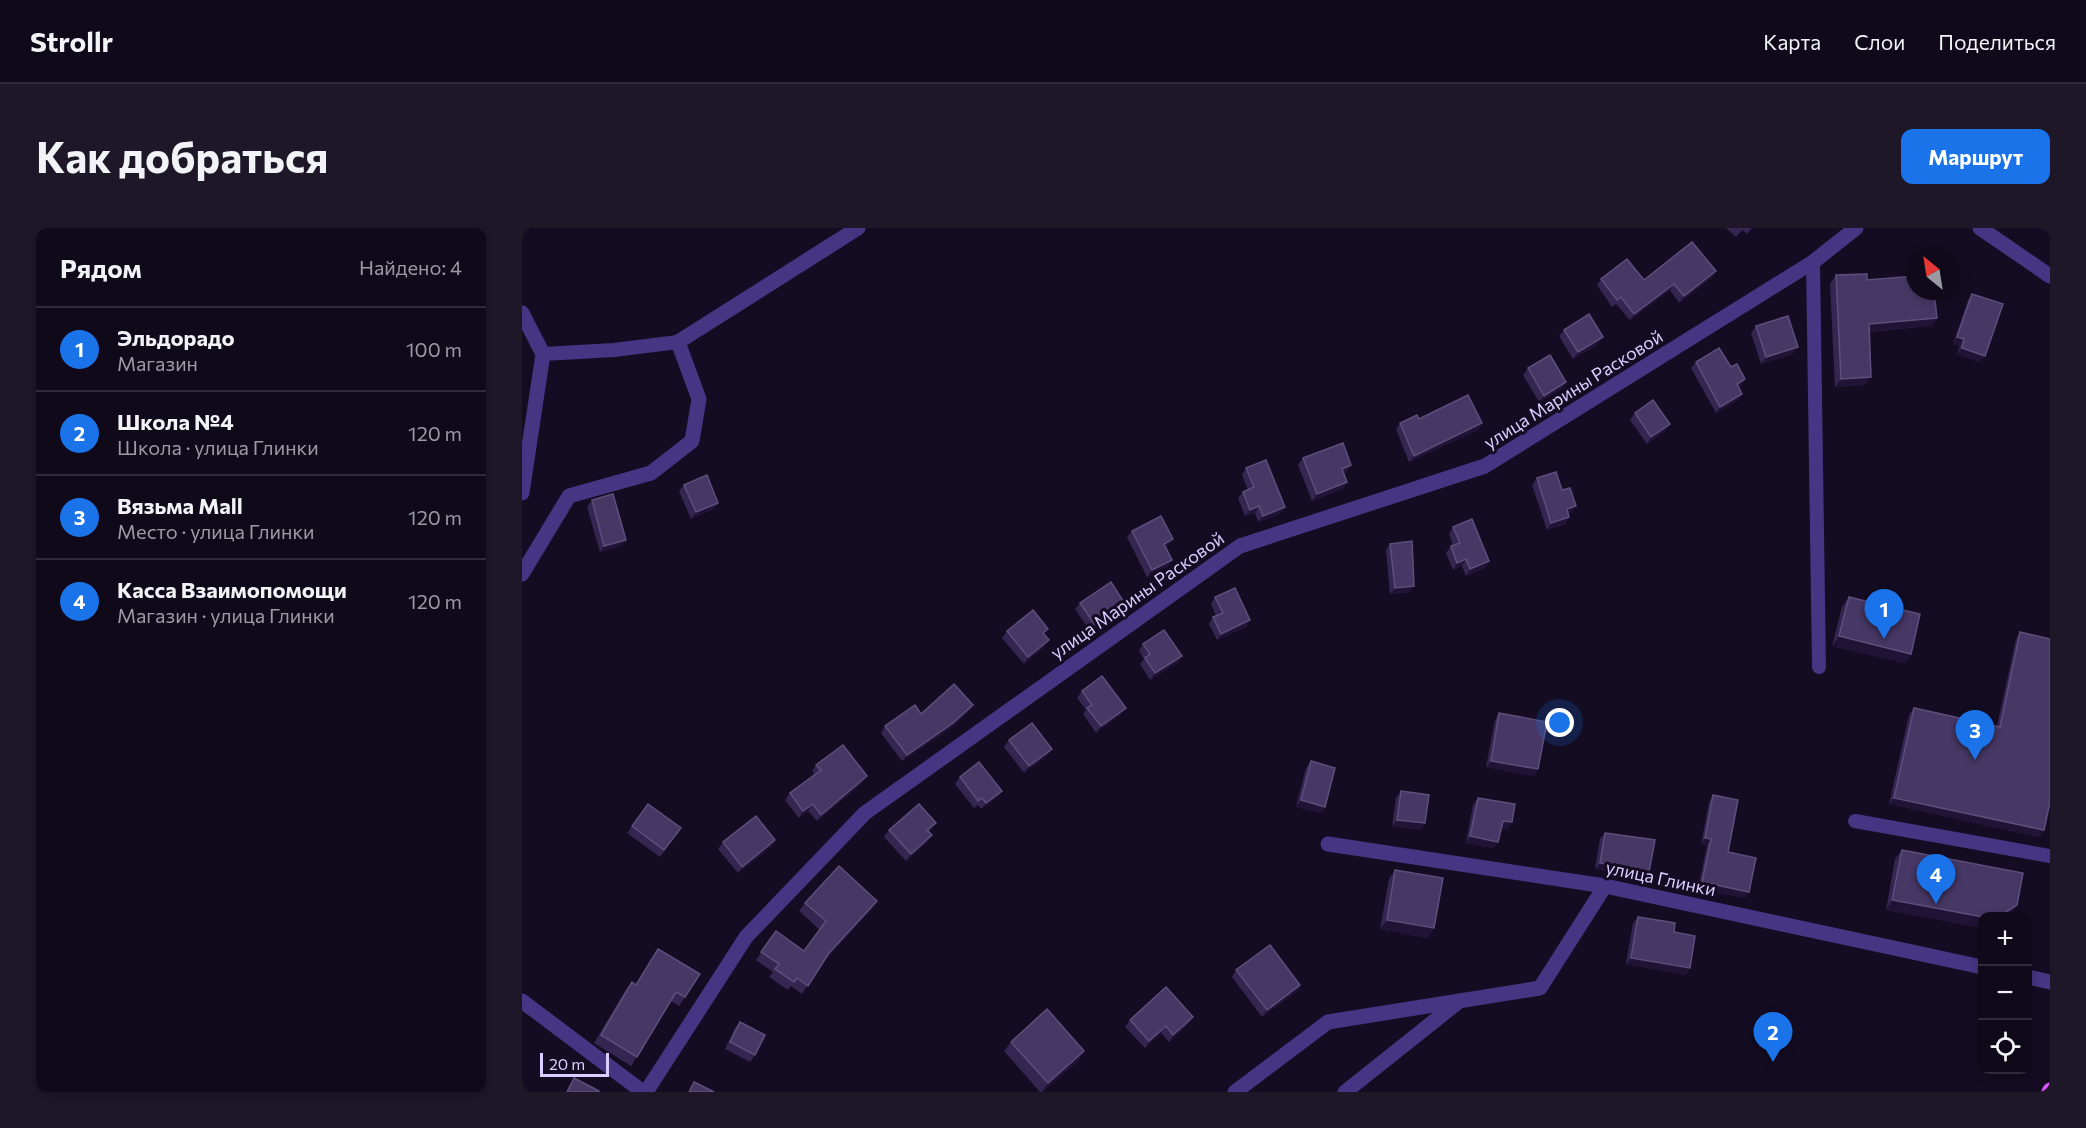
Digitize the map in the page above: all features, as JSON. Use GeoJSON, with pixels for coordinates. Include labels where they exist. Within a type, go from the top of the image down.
{"type":"FeatureCollection","features":[{"type":"Feature","properties":{"kind":"street"},"geometry":{"type":"LineString","coordinates":[[522,574],[569,495],[651,473],[692,441],[699,399],[678,342],[858,228]]}},
{"type":"Feature","properties":{"kind":"street","name":"улица Марины Расковой"},"geometry":{"type":"LineString","coordinates":[[644,1092],[746,937],[865,813],[1240,546],[1485,466],[1813,262],[1856,228]]}},
{"type":"Feature","properties":{"kind":"street"},"geometry":{"type":"LineString","coordinates":[[1980,228],[2050,276]]}},
{"type":"Feature","properties":{"kind":"street"},"geometry":{"type":"LineString","coordinates":[[522,314],[543,354],[522,493]]}},
{"type":"Feature","properties":{"kind":"street","name":"улица Глинки"},"geometry":{"type":"LineString","coordinates":[[1328,844],[1605,886],[1978,966]]}},
{"type":"Feature","properties":{"kind":"street"},"geometry":{"type":"LineString","coordinates":[[1235,1092],[1328,1022],[1540,988],[1605,886]]}},
{"type":"Feature","properties":{"kind":"street"},"geometry":{"type":"LineString","coordinates":[[2032,978],[2050,982]]}},
{"type":"Feature","properties":{"kind":"street"},"geometry":{"type":"LineString","coordinates":[[522,1001],[644,1092]]}},
{"type":"Feature","properties":{"kind":"street"},"geometry":{"type":"LineString","coordinates":[[1345,1092],[1460,1001]]}},
{"type":"Feature","properties":{"kind":"lane"},"geometry":{"type":"LineString","coordinates":[[1813,262],[1819,667]]}},
{"type":"Feature","properties":{"kind":"lane"},"geometry":{"type":"LineString","coordinates":[[543,354],[614,350],[678,342]]}},
{"type":"Feature","properties":{"kind":"lane"},"geometry":{"type":"LineString","coordinates":[[1855,821],[2050,856]]}},
{"type":"Feature","properties":{"kind":"building"},"geometry":{"type":"Polygon","coordinates":[[[1692,242],[1716,271],[1684,296],[1674,284],[1634,314],[1621,297],[1617,300],[1601,279],[1627,259],[1644,280],[1692,242]]]}},
{"type":"Feature","properties":{"kind":"building"},"geometry":{"type":"Polygon","coordinates":[[[1867,274],[1867,280],[1906,277],[1906,300],[1935,300],[1937,318],[1869,324],[1871,377],[1841,379],[1836,275],[1867,274]]]}},
{"type":"Feature","properties":{"kind":"building"},"geometry":{"type":"Polygon","coordinates":[[[1972,294],[2003,304],[1985,356],[1962,348],[1964,339],[1957,337],[1972,294]]]}},
{"type":"Feature","properties":{"kind":"building"},"geometry":{"type":"Polygon","coordinates":[[[1589,314],[1603,337],[1578,352],[1564,330],[1589,314]]]}},
{"type":"Feature","properties":{"kind":"building"},"geometry":{"type":"Polygon","coordinates":[[[1788,316],[1798,347],[1766,357],[1756,326],[1788,316]]]}},
{"type":"Feature","properties":{"kind":"building"},"geometry":{"type":"Polygon","coordinates":[[[1719,348],[1731,367],[1737,364],[1745,379],[1737,384],[1742,394],[1720,407],[1696,362],[1719,348]]]}},
{"type":"Feature","properties":{"kind":"building"},"geometry":{"type":"Polygon","coordinates":[[[1550,355],[1566,382],[1544,396],[1528,368],[1550,355]]]}},
{"type":"Feature","properties":{"kind":"building"},"geometry":{"type":"Polygon","coordinates":[[[1468,395],[1482,423],[1414,456],[1400,423],[1417,415],[1419,419],[1468,395]]]}},
{"type":"Feature","properties":{"kind":"building"},"geometry":{"type":"Polygon","coordinates":[[[1653,400],[1670,424],[1651,437],[1635,413],[1653,400]]]}},
{"type":"Feature","properties":{"kind":"building"},"geometry":{"type":"Polygon","coordinates":[[[1343,443],[1351,465],[1342,469],[1347,482],[1317,494],[1303,458],[1343,443]]]}},
{"type":"Feature","properties":{"kind":"building"},"geometry":{"type":"Polygon","coordinates":[[[1266,460],[1285,507],[1263,516],[1259,506],[1250,510],[1243,492],[1254,487],[1246,468],[1266,460]]]}},
{"type":"Feature","properties":{"kind":"building"},"geometry":{"type":"Polygon","coordinates":[[[1556,472],[1562,490],[1570,488],[1576,506],[1567,509],[1569,517],[1551,523],[1537,478],[1556,472]]]}},
{"type":"Feature","properties":{"kind":"building"},"geometry":{"type":"Polygon","coordinates":[[[707,475],[718,503],[696,512],[684,485],[707,475]]]}},
{"type":"Feature","properties":{"kind":"building"},"geometry":{"type":"Polygon","coordinates":[[[613,494],[626,540],[604,546],[592,500],[613,494]]]}},
{"type":"Feature","properties":{"kind":"building"},"geometry":{"type":"Polygon","coordinates":[[[1161,516],[1173,539],[1164,544],[1172,560],[1152,570],[1132,531],[1161,516]]]}},
{"type":"Feature","properties":{"kind":"building"},"geometry":{"type":"Polygon","coordinates":[[[1472,519],[1489,561],[1470,569],[1466,559],[1457,563],[1451,546],[1460,543],[1453,527],[1472,519]]]}},
{"type":"Feature","properties":{"kind":"building"},"geometry":{"type":"Polygon","coordinates":[[[1412,541],[1414,586],[1395,588],[1390,544],[1412,541]]]}},
{"type":"Feature","properties":{"kind":"building"},"geometry":{"type":"Polygon","coordinates":[[[1111,582],[1125,604],[1095,625],[1080,603],[1111,582]]]}},
{"type":"Feature","properties":{"kind":"building"},"geometry":{"type":"Polygon","coordinates":[[[1235,588],[1250,620],[1221,634],[1213,617],[1223,613],[1215,597],[1235,588]]]}},
{"type":"Feature","properties":{"kind":"building"},"geometry":{"type":"Polygon","coordinates":[[[1849,597],[1920,614],[1911,654],[1839,636],[1849,597]]]}},
{"type":"Feature","properties":{"kind":"building"},"geometry":{"type":"Polygon","coordinates":[[[1033,610],[1048,629],[1043,633],[1049,640],[1028,657],[1007,631],[1033,610]]]}},
{"type":"Feature","properties":{"kind":"building"},"geometry":{"type":"Polygon","coordinates":[[[1164,630],[1182,656],[1155,673],[1145,658],[1150,654],[1143,644],[1164,630]]]}},
{"type":"Feature","properties":{"kind":"building"},"geometry":{"type":"Polygon","coordinates":[[[2020,632],[2050,639],[2050,802],[2044,830],[1894,798],[1914,708],[2000,727],[2020,632]]]}},
{"type":"Feature","properties":{"kind":"building"},"geometry":{"type":"Polygon","coordinates":[[[1102,676],[1126,708],[1101,726],[1087,708],[1092,705],[1082,691],[1102,676]]]}},
{"type":"Feature","properties":{"kind":"building"},"geometry":{"type":"Polygon","coordinates":[[[954,684],[973,705],[953,723],[907,755],[885,726],[915,705],[921,714],[954,684]]]}},
{"type":"Feature","properties":{"kind":"building"},"geometry":{"type":"Polygon","coordinates":[[[1499,713],[1547,722],[1538,769],[1491,761],[1499,713]]]}},
{"type":"Feature","properties":{"kind":"building"},"geometry":{"type":"Polygon","coordinates":[[[1032,723],[1052,749],[1029,766],[1009,740],[1032,723]]]}},
{"type":"Feature","properties":{"kind":"building"},"geometry":{"type":"Polygon","coordinates":[[[843,745],[867,776],[821,815],[813,804],[803,811],[790,793],[821,770],[816,765],[843,745]]]}},
{"type":"Feature","properties":{"kind":"building"},"geometry":{"type":"Polygon","coordinates":[[[1311,761],[1335,768],[1325,807],[1301,800],[1311,761]]]}},
{"type":"Feature","properties":{"kind":"building"},"geometry":{"type":"Polygon","coordinates":[[[979,762],[1002,791],[986,803],[982,798],[978,801],[960,777],[979,762]]]}},
{"type":"Feature","properties":{"kind":"building"},"geometry":{"type":"Polygon","coordinates":[[[1401,791],[1429,795],[1425,823],[1397,820],[1401,791]]]}},
{"type":"Feature","properties":{"kind":"building"},"geometry":{"type":"Polygon","coordinates":[[[1713,795],[1738,800],[1728,852],[1756,858],[1749,892],[1702,882],[1711,839],[1705,838],[1713,795]]]}},
{"type":"Feature","properties":{"kind":"building"},"geometry":{"type":"Polygon","coordinates":[[[1478,798],[1515,804],[1512,822],[1503,821],[1498,842],[1470,836],[1478,798]]]}},
{"type":"Feature","properties":{"kind":"building"},"geometry":{"type":"Polygon","coordinates":[[[648,804],[681,828],[664,850],[632,826],[648,804]]]}},
{"type":"Feature","properties":{"kind":"building"},"geometry":{"type":"Polygon","coordinates":[[[919,804],[936,823],[927,830],[932,835],[911,854],[889,830],[919,804]]]}},
{"type":"Feature","properties":{"kind":"building"},"geometry":{"type":"Polygon","coordinates":[[[756,816],[775,840],[742,867],[723,842],[756,816]]]}},
{"type":"Feature","properties":{"kind":"building"},"geometry":{"type":"Polygon","coordinates":[[[1605,833],[1655,840],[1649,872],[1600,863],[1605,833]]]}},
{"type":"Feature","properties":{"kind":"building"},"geometry":{"type":"Polygon","coordinates":[[[1902,850],[2023,873],[2017,905],[2006,912],[1978,912],[1978,916],[1892,900],[1902,850]]]}},
{"type":"Feature","properties":{"kind":"building"},"geometry":{"type":"Polygon","coordinates":[[[839,866],[877,901],[829,953],[808,986],[797,978],[794,982],[775,969],[779,964],[761,952],[776,931],[804,951],[826,921],[805,903],[839,866]]]}},
{"type":"Feature","properties":{"kind":"building"},"geometry":{"type":"Polygon","coordinates":[[[1395,870],[1443,878],[1434,928],[1387,920],[1395,870]]]}},
{"type":"Feature","properties":{"kind":"building"},"geometry":{"type":"Polygon","coordinates":[[[1638,917],[1675,923],[1674,932],[1695,936],[1690,968],[1631,958],[1638,917]]]}},
{"type":"Feature","properties":{"kind":"building"},"geometry":{"type":"Polygon","coordinates":[[[1270,945],[1300,985],[1267,1010],[1236,970],[1270,945]]]}},
{"type":"Feature","properties":{"kind":"building"},"geometry":{"type":"Polygon","coordinates":[[[658,949],[700,974],[685,997],[676,992],[637,1057],[601,1035],[632,982],[636,985],[658,949]]]}},
{"type":"Feature","properties":{"kind":"building"},"geometry":{"type":"Polygon","coordinates":[[[1166,987],[1193,1017],[1173,1035],[1166,1026],[1149,1041],[1130,1020],[1166,987]]]}},
{"type":"Feature","properties":{"kind":"building"},"geometry":{"type":"Polygon","coordinates":[[[1047,1009],[1084,1051],[1048,1083],[1011,1042],[1047,1009]]]}},
{"type":"Feature","properties":{"kind":"building"},"geometry":{"type":"Polygon","coordinates":[[[740,1022],[765,1035],[755,1055],[730,1042],[740,1022]]]}},
{"type":"Feature","properties":{"kind":"building"},"geometry":{"type":"Polygon","coordinates":[[[574,1078],[599,1091],[599,1092],[567,1092],[574,1078]]]}},
{"type":"Feature","properties":{"kind":"building"},"geometry":{"type":"Polygon","coordinates":[[[694,1082],[714,1092],[689,1092],[694,1082]]]}},
{"type":"Feature","properties":{"kind":"place","name":"Эльдорадо"},"geometry":{"type":"Point","coordinates":[1884,639]}},
{"type":"Feature","properties":{"kind":"place","name":"Вязьма Mall"},"geometry":{"type":"Point","coordinates":[1975,760]}},
{"type":"Feature","properties":{"kind":"place","name":"Касса Взаимопомощи"},"geometry":{"type":"Point","coordinates":[1936,904]}},
{"type":"Feature","properties":{"kind":"place","name":"Школа №4"},"geometry":{"type":"Point","coordinates":[1773,1062]}}]}
